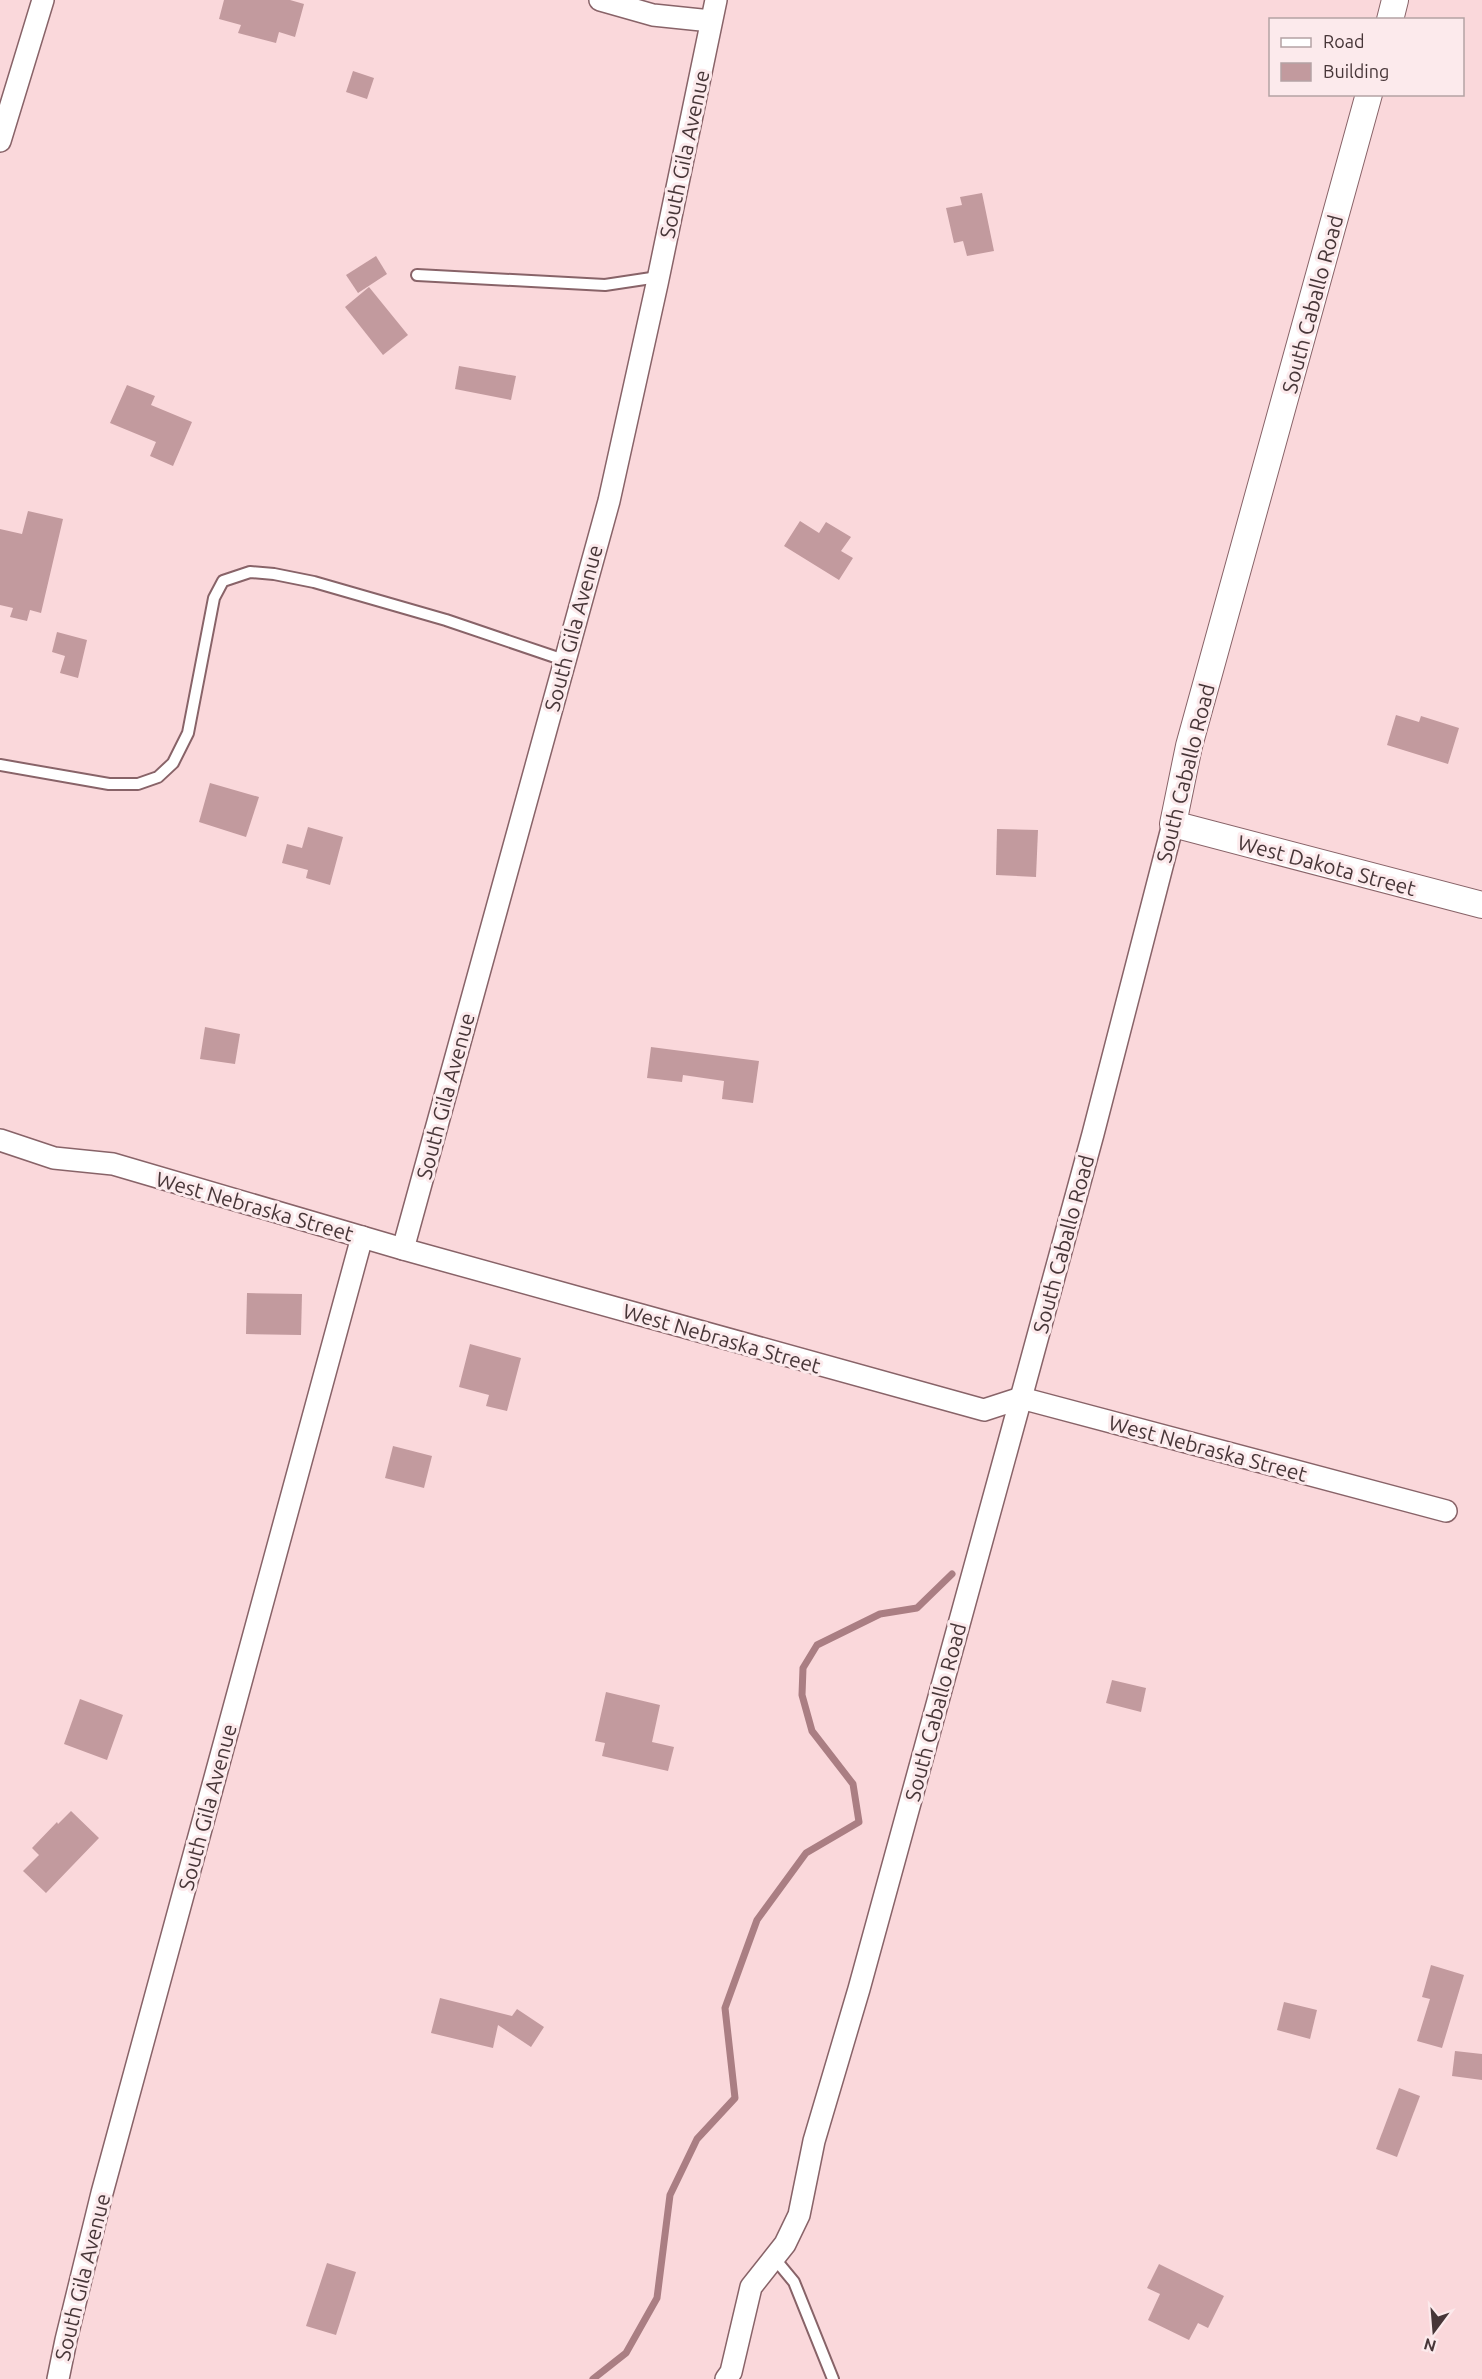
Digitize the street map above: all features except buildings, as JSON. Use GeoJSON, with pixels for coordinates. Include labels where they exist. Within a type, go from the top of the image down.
{"type":"FeatureCollection","features":[{"type":"Feature","properties":{"kind":"street"},"geometry":{"type":"LineString","coordinates":[[0,141],[43,0]]}},
{"type":"Feature","properties":{"kind":"street"},"geometry":{"type":"LineString","coordinates":[[600,0],[653,15],[711,21]]}},
{"type":"Feature","properties":{"kind":"street","name":"South Gila Avenue"},"geometry":{"type":"LineString","coordinates":[[403,1249],[609,501],[716,0]]}},
{"type":"Feature","properties":{"kind":"street"},"geometry":{"type":"LineString","coordinates":[[1390,18],[1395,0]]}},
{"type":"Feature","properties":{"kind":"street","name":"South Caballo Road"},"geometry":{"type":"LineString","coordinates":[[726,2379],[731,2372],[751,2287],[785,2244],[799,2215],[814,2141],[859,1989],[1022,1398],[1173,824],[1190,746],[1369,96]]}},
{"type":"Feature","properties":{"kind":"street","name":"West Dakota Street"},"geometry":{"type":"LineString","coordinates":[[1173,824],[1482,906]]}},
{"type":"Feature","properties":{"kind":"street","name":"West Nebraska Street"},"geometry":{"type":"LineString","coordinates":[[0,1140],[54,1158],[113,1164],[403,1249],[984,1410],[1022,1398],[1446,1511]]}},
{"type":"Feature","properties":{"kind":"street","name":"South Gila Avenue"},"geometry":{"type":"LineString","coordinates":[[58,2379],[102,2193],[362,1237]]}},
{"type":"Feature","properties":{"kind":"lane"},"geometry":{"type":"LineString","coordinates":[[417,275],[605,285],[658,277]]}},
{"type":"Feature","properties":{"kind":"lane"},"geometry":{"type":"LineString","coordinates":[[0,765],[110,784],[138,784],[158,777],[173,763],[188,733],[214,597],[223,581],[250,572],[314,582],[446,620],[564,660]]}},
{"type":"Feature","properties":{"kind":"lane"},"geometry":{"type":"LineString","coordinates":[[775,2259],[794,2282],[833,2379]]}},
{"type":"Feature","properties":{"kind":"waterway"},"geometry":{"type":"LineString","coordinates":[[593,2379],[626,2353],[657,2298],[670,2195],[697,2139],[735,2098],[725,2008],[757,1920],[806,1853],[859,1822],[853,1784],[812,1731],[802,1695],[803,1668],[817,1645],[880,1614],[917,1608],[952,1574]]}}]}
